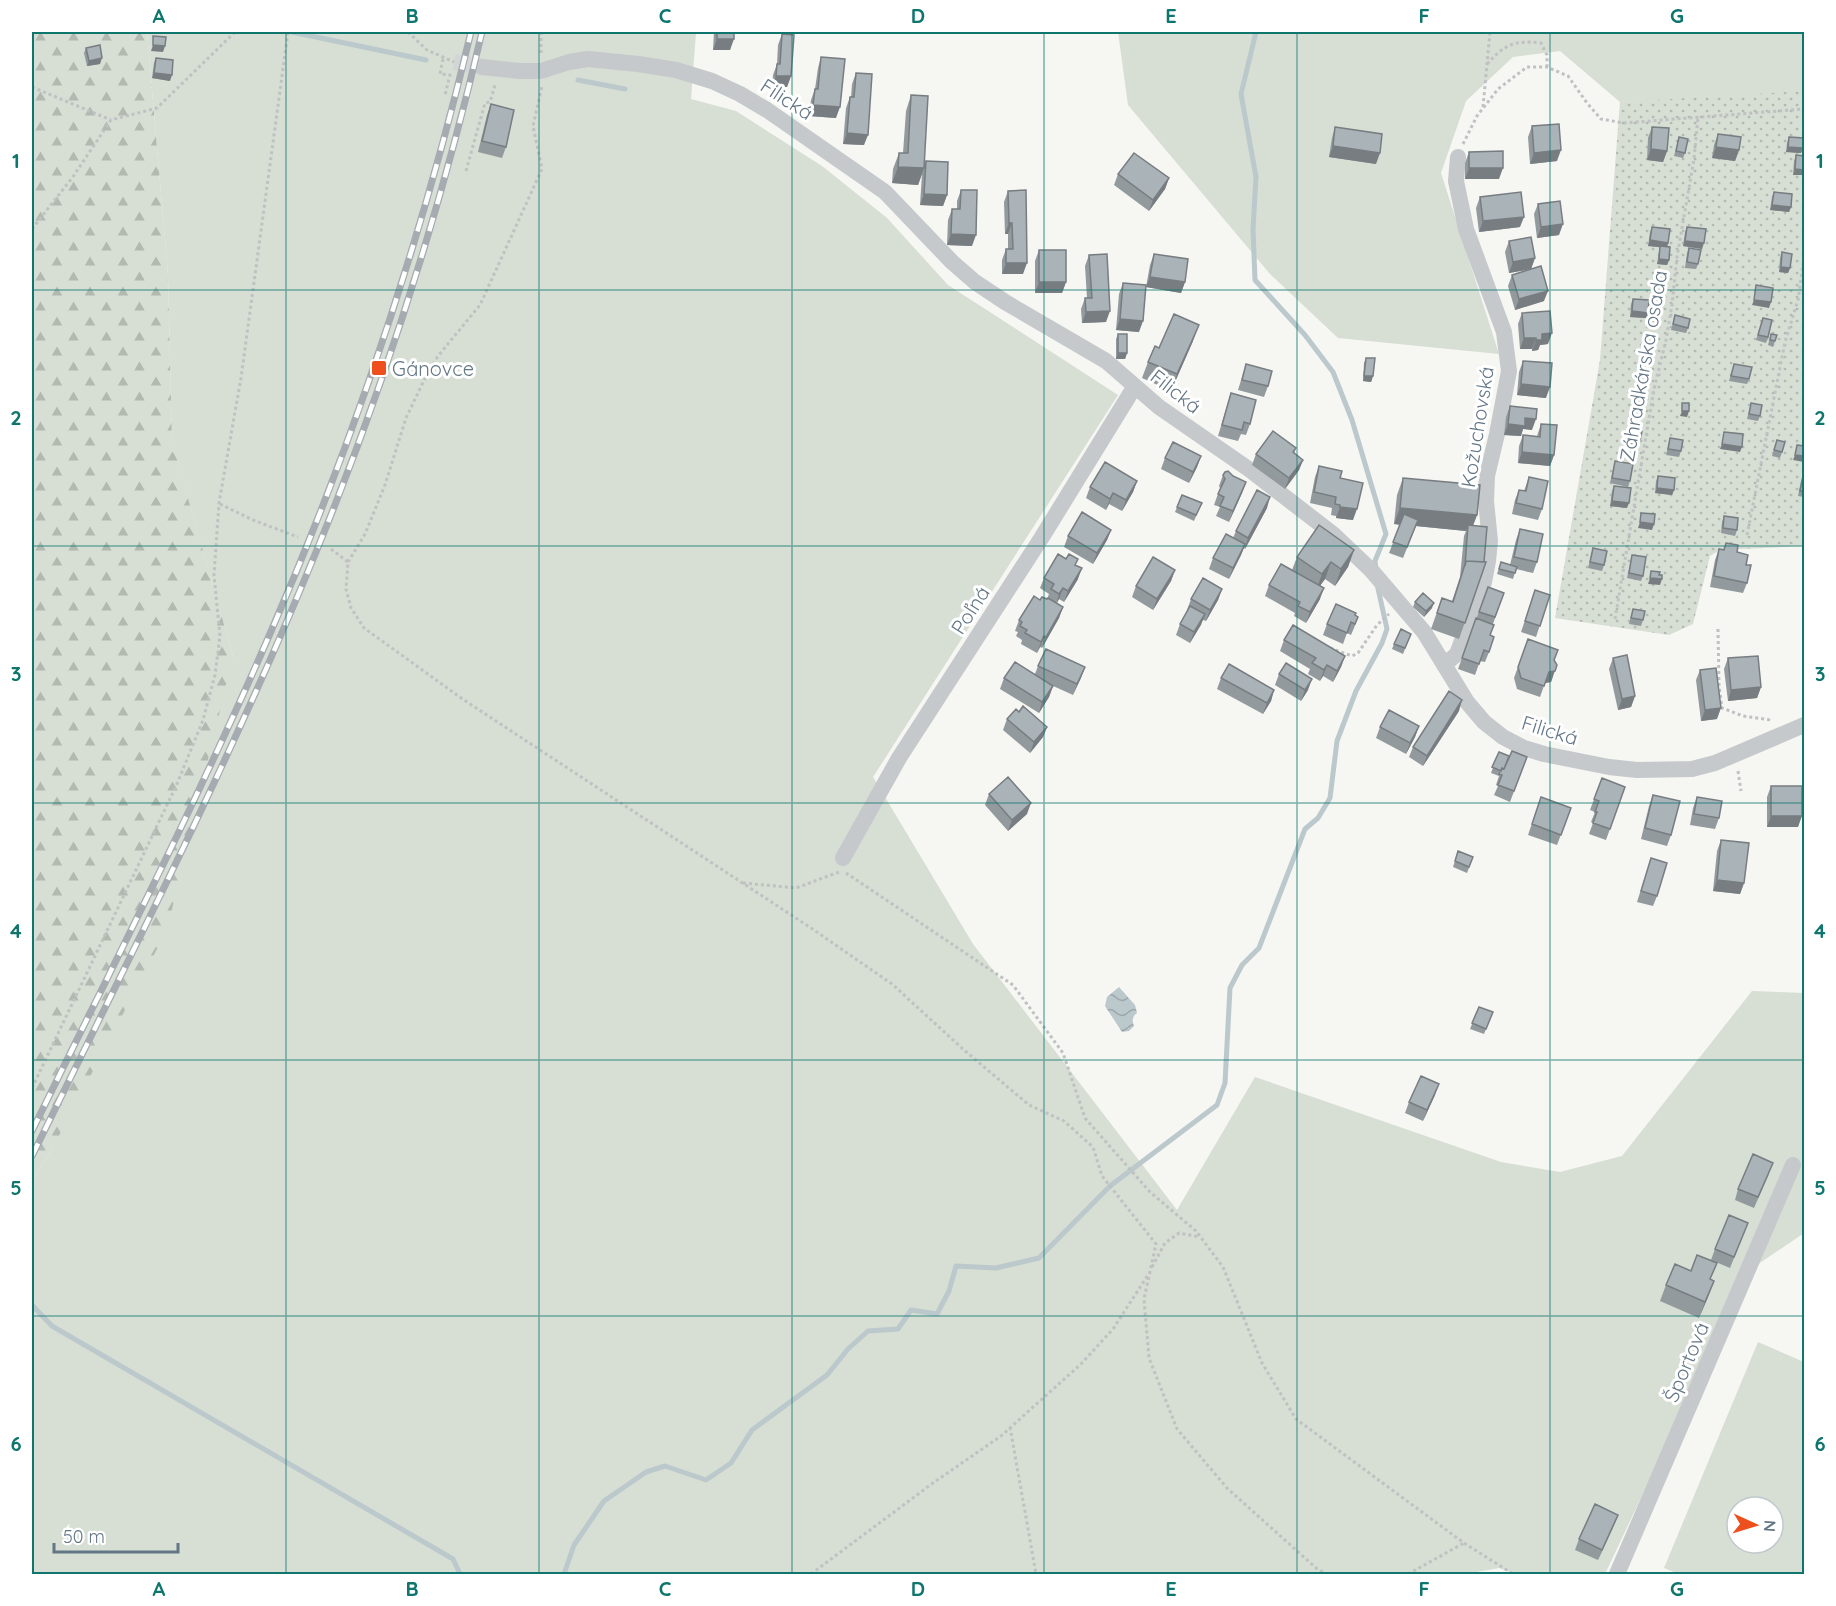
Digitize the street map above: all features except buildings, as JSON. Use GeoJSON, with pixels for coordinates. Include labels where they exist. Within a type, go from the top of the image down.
{"type":"FeatureCollection","features":[{"type":"Feature","properties":{"kind":"street","name":"Filická"},"geometry":{"type":"LineString","coordinates":[[482,67],[541,70],[588,59],[676,70],[712,81],[740,94],[805,135],[885,192],[952,262],[975,282],[1106,361],[1159,407],[1250,470],[1333,534],[1371,570],[1424,632],[1467,702],[1484,722],[1503,737],[1524,748],[1609,767],[1637,770],[1692,769],[1714,763],[1804,724]]}},
{"type":"Feature","properties":{"kind":"street","name":"Kožuchovská"},"geometry":{"type":"LineString","coordinates":[[1444,665],[1457,654],[1484,582],[1490,541],[1486,501],[1487,476],[1509,371],[1504,332],[1466,229],[1456,182],[1458,157]]}},
{"type":"Feature","properties":{"kind":"street","name":"Poľná"},"geometry":{"type":"LineString","coordinates":[[843,858],[899,758],[1136,386]]}},
{"type":"Feature","properties":{"kind":"street","name":"Športová"},"geometry":{"type":"LineString","coordinates":[[1617,1575],[1793,1165]]}},
{"type":"Feature","properties":{"kind":"path"},"geometry":{"type":"LineString","coordinates":[[32,87],[111,120],[157,108],[236,32]]}},
{"type":"Feature","properties":{"kind":"path"},"geometry":{"type":"LineString","coordinates":[[32,1088],[177,784],[203,720],[215,675],[220,636],[214,575],[219,503],[241,378],[288,32]]}},
{"type":"Feature","properties":{"kind":"path"},"geometry":{"type":"LineString","coordinates":[[408,32],[427,50],[454,62]]}},
{"type":"Feature","properties":{"kind":"path"},"geometry":{"type":"LineString","coordinates":[[541,32],[543,84],[533,126],[542,169],[480,305],[438,356],[406,418],[385,485],[365,534],[348,562],[346,589],[351,608],[364,628],[464,700],[811,928],[892,984],[964,1050],[1029,1105],[1064,1122],[1093,1147],[1102,1176],[1156,1244],[1144,1299],[1149,1358],[1177,1429],[1227,1488],[1326,1575]]}},
{"type":"Feature","properties":{"kind":"path"},"geometry":{"type":"LineString","coordinates":[[1482,109],[1490,32]]}},
{"type":"Feature","properties":{"kind":"path"},"geometry":{"type":"LineString","coordinates":[[1487,64],[1506,46],[1522,40],[1541,43],[1547,56],[1547,67]]}},
{"type":"Feature","properties":{"kind":"path"},"geometry":{"type":"LineString","coordinates":[[443,58],[440,74],[450,75],[445,95]]}},
{"type":"Feature","properties":{"kind":"path"},"geometry":{"type":"LineString","coordinates":[[1458,157],[1482,109],[1498,89],[1527,67],[1547,67],[1568,76],[1601,119],[1624,123],[1804,108]]}},
{"type":"Feature","properties":{"kind":"path"},"geometry":{"type":"LineString","coordinates":[[466,171],[485,102],[490,102],[497,77]]}},
{"type":"Feature","properties":{"kind":"path","name":"Záhradkárska osada"},"geometry":{"type":"LineString","coordinates":[[1615,619],[1652,400],[1672,304],[1698,117]]}},
{"type":"Feature","properties":{"kind":"path"},"geometry":{"type":"LineString","coordinates":[[32,229],[72,178],[111,120]]}},
{"type":"Feature","properties":{"kind":"path"},"geometry":{"type":"LineString","coordinates":[[1747,535],[1785,342],[1798,300],[1804,257]]}},
{"type":"Feature","properties":{"kind":"path"},"geometry":{"type":"LineString","coordinates":[[219,503],[253,520],[298,537]]}},
{"type":"Feature","properties":{"kind":"path"},"geometry":{"type":"LineString","coordinates":[[331,549],[348,562]]}},
{"type":"Feature","properties":{"kind":"path"},"geometry":{"type":"LineString","coordinates":[[1329,648],[1352,656],[1358,653],[1377,625],[1390,613]]}},
{"type":"Feature","properties":{"kind":"path"},"geometry":{"type":"LineString","coordinates":[[1718,628],[1719,685],[1722,708],[1743,716],[1773,720]]}},
{"type":"Feature","properties":{"kind":"path"},"geometry":{"type":"LineString","coordinates":[[742,883],[796,888],[843,871],[1013,986],[1063,1053],[1085,1118],[1150,1192],[1196,1231],[1223,1267],[1262,1362],[1296,1419],[1464,1543],[1513,1575]]}},
{"type":"Feature","properties":{"kind":"path"},"geometry":{"type":"LineString","coordinates":[[811,1575],[933,1483],[1001,1436],[1081,1364],[1113,1329],[1165,1243],[1179,1233],[1200,1237]]}},
{"type":"Feature","properties":{"kind":"path"},"geometry":{"type":"LineString","coordinates":[[1010,1427],[1036,1575]]}},
{"type":"Feature","properties":{"kind":"path"},"geometry":{"type":"LineString","coordinates":[[1408,1575],[1464,1543]]}},
{"type":"Feature","properties":{"kind":"green space"},"geometry":{"type":"Polygon","coordinates":[[[32,32],[147,32],[168,274],[172,442],[233,656],[167,930],[52,1149],[32,1182],[32,32]]]}},
{"type":"Feature","properties":{"kind":"green space"},"geometry":{"type":"Polygon","coordinates":[[[147,32],[696,32],[691,99],[736,111],[822,166],[887,218],[948,285],[1118,395],[873,777],[973,944],[1177,1210],[1255,1077],[1501,1162],[1560,1172],[1622,1156],[1752,991],[1804,993],[1804,1233],[1748,1271],[1605,1574],[1516,1574],[1499,1568],[1465,1574],[32,1574],[32,1182],[52,1149],[233,656],[172,443],[168,274],[147,32]]]}},
{"type":"Feature","properties":{"kind":"green space"},"geometry":{"type":"Polygon","coordinates":[[[1118,32],[1804,32],[1804,94],[1620,102],[1560,51],[1513,57],[1466,101],[1441,173],[1499,354],[1338,338],[1270,274],[1128,105],[1118,32]]]}},
{"type":"Feature","properties":{"kind":"green space"},"geometry":{"type":"Polygon","coordinates":[[[1804,91],[1804,546],[1720,550],[1710,556],[1693,624],[1669,635],[1555,618],[1600,360],[1620,102],[1804,91]]]}},
{"type":"Feature","properties":{"kind":"green space"},"geometry":{"type":"Polygon","coordinates":[[[1758,1342],[1804,1362],[1804,1574],[1679,1574],[1664,1568],[1758,1342]]]}},
{"type":"Feature","properties":{"kind":"water"},"geometry":{"type":"Polygon","coordinates":[[[1119,987],[1135,1005],[1137,1013],[1133,1019],[1134,1026],[1129,1031],[1122,1032],[1105,1006],[1107,997],[1119,987]]]}},
{"type":"Feature","properties":{"kind":"waterway"},"geometry":{"type":"LineString","coordinates":[[292,32],[426,60]]}},
{"type":"Feature","properties":{"kind":"waterway"},"geometry":{"type":"LineString","coordinates":[[1256,32],[1241,94],[1256,177],[1253,229],[1255,280],[1305,335],[1333,372],[1352,420],[1386,534],[1375,561],[1376,569]]}},
{"type":"Feature","properties":{"kind":"waterway"},"geometry":{"type":"LineString","coordinates":[[578,80],[625,89]]}},
{"type":"Feature","properties":{"kind":"waterway"},"geometry":{"type":"LineString","coordinates":[[564,1574],[574,1545],[604,1501],[646,1472],[665,1466],[706,1480],[731,1463],[752,1430],[827,1375],[848,1349],[868,1331],[898,1329],[911,1310],[937,1314],[949,1291],[956,1266],[996,1268],[1039,1258],[1110,1186],[1217,1105],[1225,1083],[1230,988],[1242,965],[1259,948],[1305,829],[1318,818],[1330,798],[1337,741],[1356,691],[1387,629],[1377,584]]}},
{"type":"Feature","properties":{"kind":"waterway"},"geometry":{"type":"LineString","coordinates":[[32,1305],[52,1326],[453,1559],[460,1574]]}},
{"type":"Feature","properties":{"kind":"tunnel"},"geometry":{"type":"LineString","coordinates":[[454,62],[482,67]]}},
{"type":"Feature","properties":{"kind":"railway"},"geometry":{"type":"LineString","coordinates":[[32,1131],[241,699],[330,488],[384,338],[408,262],[431,186],[471,32]]}},
{"type":"Feature","properties":{"kind":"railway"},"geometry":{"type":"LineString","coordinates":[[32,1156],[205,803],[270,660],[329,520],[404,314],[446,173],[482,32]]}},
{"type":"Feature","properties":{"kind":"place","name":"Gánovce"},"geometry":{"type":"Point","coordinates":[379,368]}}]}
